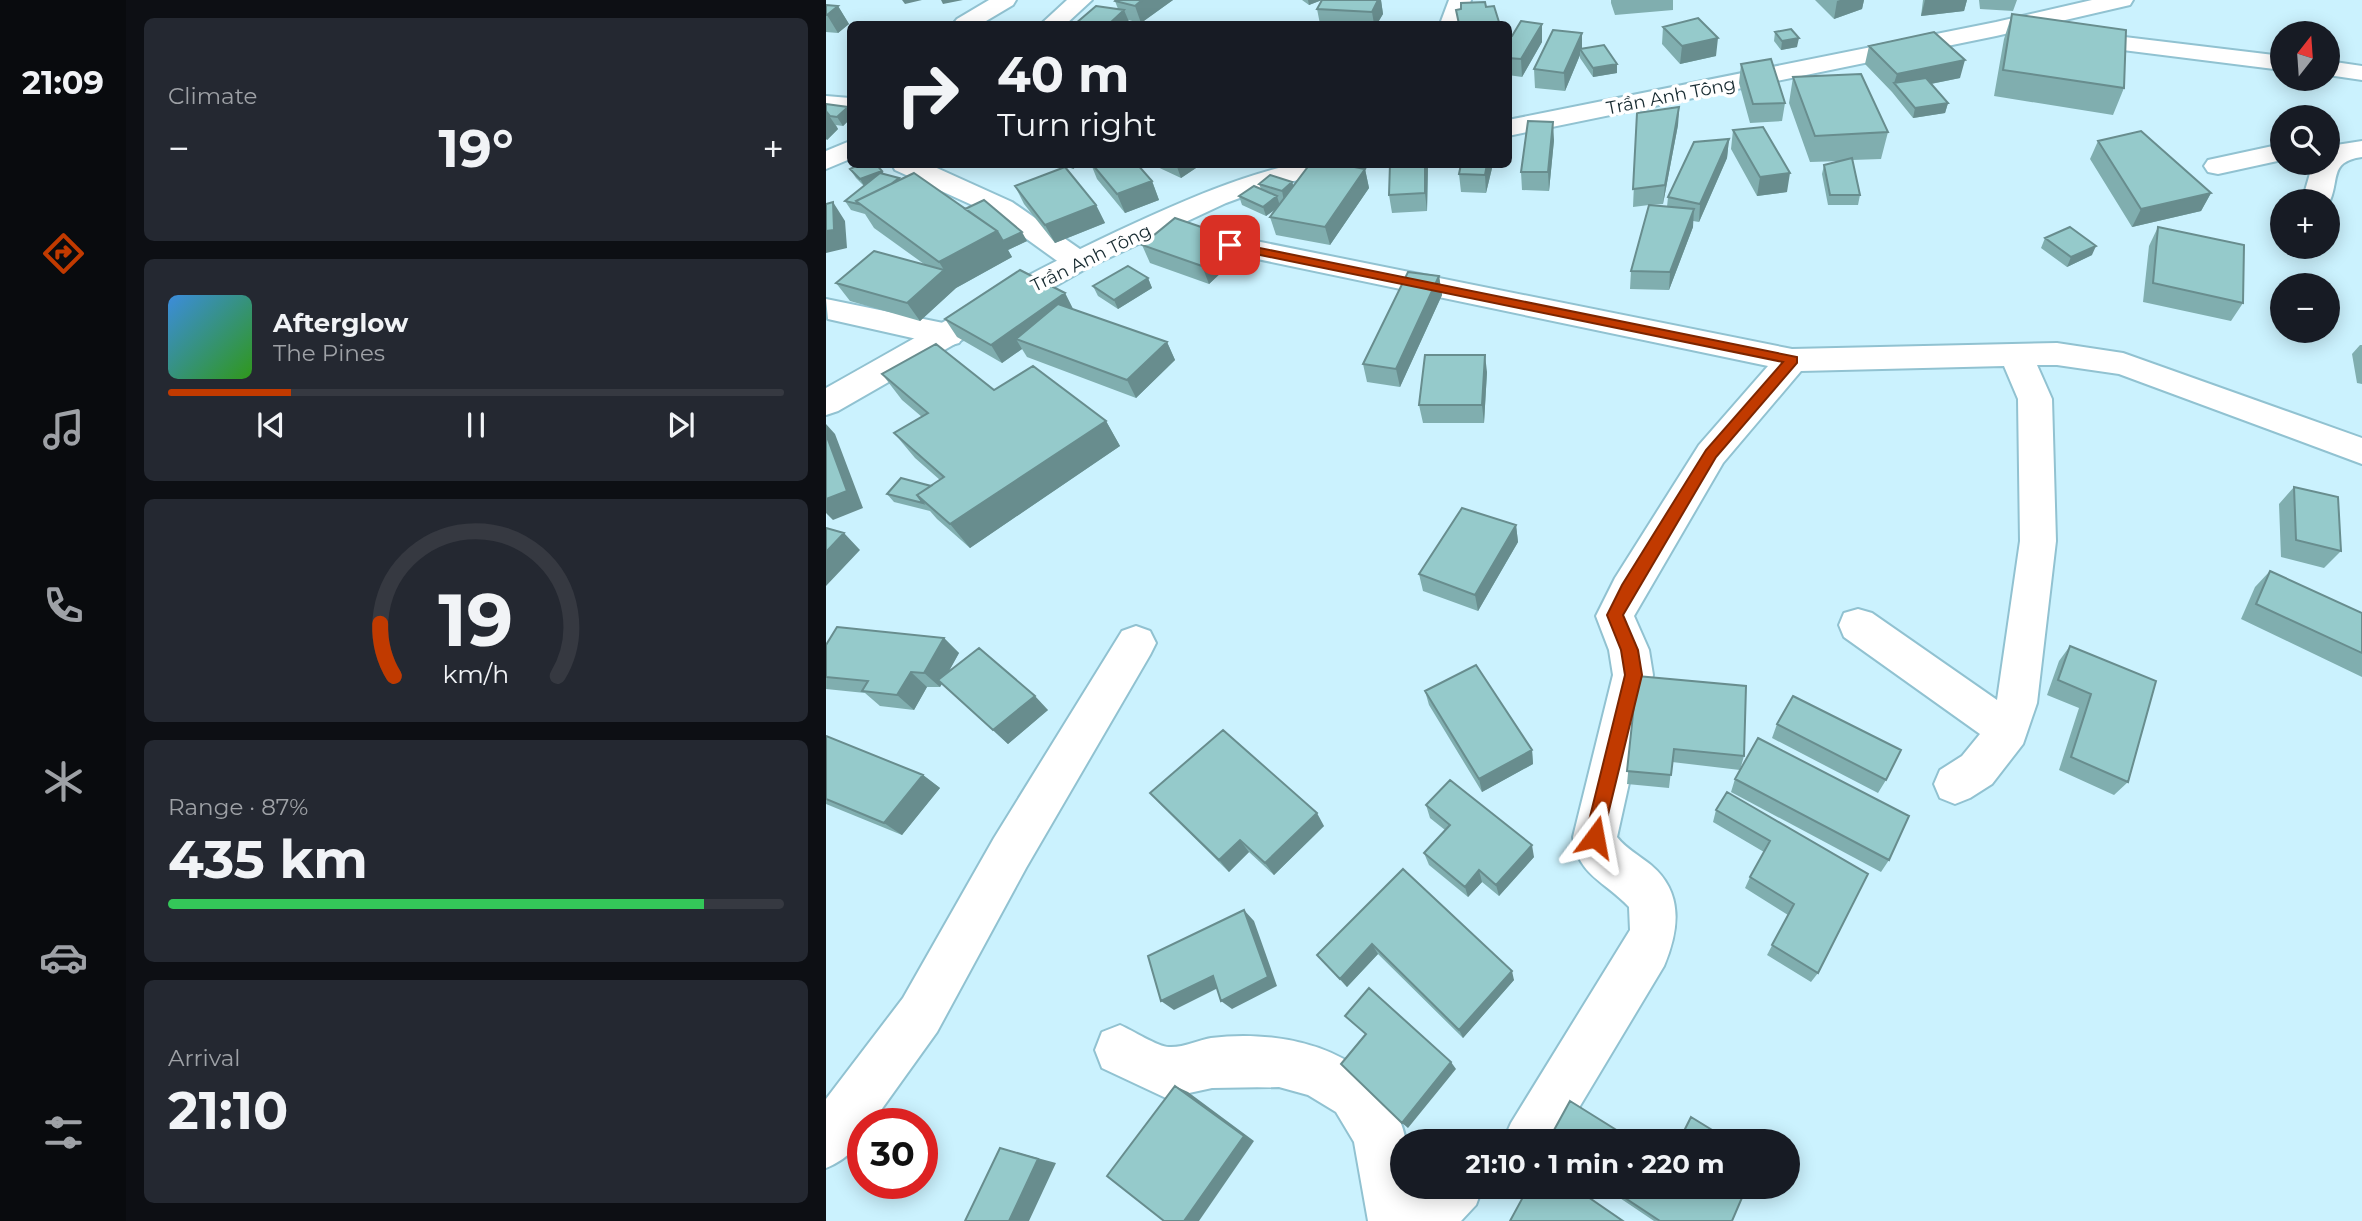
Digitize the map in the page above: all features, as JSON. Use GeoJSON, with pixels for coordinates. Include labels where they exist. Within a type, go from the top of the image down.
{"type":"FeatureCollection","features":[{"type":"Feature","properties":{"kind":"street"},"geometry":{"type":"LineString","coordinates":[[970,21],[1005,0]]}},
{"type":"Feature","properties":{"kind":"street"},"geometry":{"type":"LineString","coordinates":[[1056,21],[1081,0]]}},
{"type":"Feature","properties":{"kind":"street"},"geometry":{"type":"LineString","coordinates":[[1453,21],[1460,0]]}},
{"type":"Feature","properties":{"kind":"street","name":"Trần Anh Tông"},"geometry":{"type":"LineString","coordinates":[[1512,127],[1996,29],[2122,0]]}},
{"type":"Feature","properties":{"kind":"street"},"geometry":{"type":"LineString","coordinates":[[1996,29],[2270,62]]}},
{"type":"Feature","properties":{"kind":"street"},"geometry":{"type":"LineString","coordinates":[[2340,70],[2362,73]]}},
{"type":"Feature","properties":{"kind":"street"},"geometry":{"type":"LineString","coordinates":[[826,104],[847,106]]}},
{"type":"Feature","properties":{"kind":"street"},"geometry":{"type":"LineString","coordinates":[[826,160],[847,150]]}},
{"type":"Feature","properties":{"kind":"street"},"geometry":{"type":"LineString","coordinates":[[2218,166],[2270,155]]}},
{"type":"Feature","properties":{"kind":"street"},"geometry":{"type":"LineString","coordinates":[[914,168],[1002,208],[1077,261]]}},
{"type":"Feature","properties":{"kind":"street","name":"Trần Anh Tông"},"geometry":{"type":"LineString","coordinates":[[826,403],[1077,261],[1216,198],[1263,180],[1315,168]]}},
{"type":"Feature","properties":{"kind":"street"},"geometry":{"type":"LineString","coordinates":[[1150,229],[1792,360],[2057,354],[2123,364],[2362,451]]}},
{"type":"Feature","properties":{"kind":"street"},"geometry":{"type":"LineString","coordinates":[[828,309],[948,335]]}},
{"type":"Feature","properties":{"kind":"street"},"geometry":{"type":"LineString","coordinates":[[1955,784],[1977,770],[2008,732],[2017,703],[2038,541],[2035,399],[2027,376],[2014,356]]}},
{"type":"Feature","properties":{"kind":"street"},"geometry":{"type":"LineString","coordinates":[[1536,1129],[1647,949],[1656,928],[1657,912],[1648,892],[1597,851],[1595,837],[1633,675],[1629,650],[1615,615],[1628,589],[1711,454],[1792,360]]}},
{"type":"Feature","properties":{"kind":"street"},"geometry":{"type":"LineString","coordinates":[[1858,625],[2008,732]]}},
{"type":"Feature","properties":{"kind":"street"},"geometry":{"type":"LineString","coordinates":[[826,1142],[920,1015],[1010,853],[1136,643]]}},
{"type":"Feature","properties":{"kind":"street"},"geometry":{"type":"LineString","coordinates":[[1119,1050],[1166,1073],[1212,1063],[1279,1062],[1319,1073],[1354,1094],[1379,1135],[1395,1221]]}},
{"type":"Feature","properties":{"kind":"street"},"geometry":{"type":"LineString","coordinates":[[1424,1221],[1445,1199]]}},
{"type":"Feature","properties":{"kind":"building"},"geometry":{"type":"Polygon","coordinates":[[[1116,0],[1142,0],[1135,6],[1116,0]]]}},
{"type":"Feature","properties":{"kind":"building"},"geometry":{"type":"Polygon","coordinates":[[[1322,0],[1378,0],[1372,12],[1317,9],[1322,0]]]}},
{"type":"Feature","properties":{"kind":"building"},"geometry":{"type":"Polygon","coordinates":[[[1485,2],[1486,7],[1494,6],[1499,21],[1458,21],[1456,10],[1461,9],[1461,3],[1485,2]]]}},
{"type":"Feature","properties":{"kind":"building"},"geometry":{"type":"Polygon","coordinates":[[[826,5],[838,6],[826,15],[826,5]]]}},
{"type":"Feature","properties":{"kind":"building"},"geometry":{"type":"Polygon","coordinates":[[[1096,6],[1124,10],[1112,21],[1078,21],[1096,6]]]}},
{"type":"Feature","properties":{"kind":"building"},"geometry":{"type":"Polygon","coordinates":[[[2012,14],[2126,30],[2124,88],[2003,70],[2012,14]]]}},
{"type":"Feature","properties":{"kind":"building"},"geometry":{"type":"Polygon","coordinates":[[[1698,18],[1718,38],[1682,46],[1663,27],[1698,18]]]}},
{"type":"Feature","properties":{"kind":"building"},"geometry":{"type":"Polygon","coordinates":[[[1521,21],[1542,24],[1521,59],[1512,58],[1512,36],[1521,21]]]}},
{"type":"Feature","properties":{"kind":"building"},"geometry":{"type":"Polygon","coordinates":[[[1791,29],[1799,38],[1782,41],[1775,32],[1791,29]]]}},
{"type":"Feature","properties":{"kind":"building"},"geometry":{"type":"Polygon","coordinates":[[[1553,30],[1582,33],[1564,73],[1534,69],[1553,30]]]}},
{"type":"Feature","properties":{"kind":"building"},"geometry":{"type":"Polygon","coordinates":[[[1934,32],[1965,60],[1897,74],[1869,46],[1934,32]]]}},
{"type":"Feature","properties":{"kind":"building"},"geometry":{"type":"Polygon","coordinates":[[[1604,45],[1617,64],[1593,68],[1580,49],[1604,45]]]}},
{"type":"Feature","properties":{"kind":"building"},"geometry":{"type":"Polygon","coordinates":[[[1771,59],[1785,103],[1753,104],[1741,64],[1771,59]]]}},
{"type":"Feature","properties":{"kind":"building"},"geometry":{"type":"Polygon","coordinates":[[[1861,74],[1888,132],[1815,136],[1793,77],[1861,74]]]}},
{"type":"Feature","properties":{"kind":"building"},"geometry":{"type":"Polygon","coordinates":[[[1926,78],[1948,103],[1915,108],[1894,83],[1926,78]]]}},
{"type":"Feature","properties":{"kind":"building"},"geometry":{"type":"Polygon","coordinates":[[[826,104],[847,107],[837,117],[830,116],[826,111],[826,104]]]}},
{"type":"Feature","properties":{"kind":"building"},"geometry":{"type":"Polygon","coordinates":[[[1679,107],[1665,185],[1633,189],[1637,113],[1679,107]]]}},
{"type":"Feature","properties":{"kind":"building"},"geometry":{"type":"Polygon","coordinates":[[[1528,121],[1553,122],[1548,172],[1521,172],[1528,121]]]}},
{"type":"Feature","properties":{"kind":"building"},"geometry":{"type":"Polygon","coordinates":[[[1763,127],[1790,173],[1760,177],[1733,130],[1763,127]]]}},
{"type":"Feature","properties":{"kind":"building"},"geometry":{"type":"Polygon","coordinates":[[[2141,131],[2211,193],[2141,209],[2098,141],[2141,131]]]}},
{"type":"Feature","properties":{"kind":"building"},"geometry":{"type":"Polygon","coordinates":[[[1729,139],[1700,204],[1668,197],[1694,142],[1729,139]]]}},
{"type":"Feature","properties":{"kind":"building"},"geometry":{"type":"Polygon","coordinates":[[[1852,158],[1860,195],[1830,195],[1824,165],[1852,158]]]}},
{"type":"Feature","properties":{"kind":"building"},"geometry":{"type":"Polygon","coordinates":[[[879,168],[882,171],[860,179],[850,169],[879,168]]]}},
{"type":"Feature","properties":{"kind":"building"},"geometry":{"type":"Polygon","coordinates":[[[1066,168],[1096,205],[1045,225],[1015,186],[1066,168]]]}},
{"type":"Feature","properties":{"kind":"building"},"geometry":{"type":"Polygon","coordinates":[[[1095,168],[1141,168],[1152,181],[1117,194],[1095,168]]]}},
{"type":"Feature","properties":{"kind":"building"},"geometry":{"type":"Polygon","coordinates":[[[1307,168],[1365,169],[1325,227],[1270,217],[1307,168]]]}},
{"type":"Feature","properties":{"kind":"building"},"geometry":{"type":"Polygon","coordinates":[[[1390,168],[1425,168],[1425,193],[1389,195],[1390,168]]]}},
{"type":"Feature","properties":{"kind":"building"},"geometry":{"type":"Polygon","coordinates":[[[1460,168],[1486,168],[1485,175],[1459,174],[1460,168]]]}},
{"type":"Feature","properties":{"kind":"building"},"geometry":{"type":"Polygon","coordinates":[[[880,173],[899,178],[856,201],[858,204],[845,201],[880,173]]]}},
{"type":"Feature","properties":{"kind":"building"},"geometry":{"type":"Polygon","coordinates":[[[914,173],[997,231],[939,262],[856,201],[914,173]]]}},
{"type":"Feature","properties":{"kind":"building"},"geometry":{"type":"Polygon","coordinates":[[[1270,175],[1292,182],[1282,191],[1259,184],[1270,175]]]}},
{"type":"Feature","properties":{"kind":"building"},"geometry":{"type":"Polygon","coordinates":[[[1254,186],[1277,196],[1263,207],[1239,196],[1254,186]]]}},
{"type":"Feature","properties":{"kind":"building"},"geometry":{"type":"Polygon","coordinates":[[[984,200],[1022,232],[1003,241],[997,231],[965,209],[984,200]]]}},
{"type":"Feature","properties":{"kind":"building"},"geometry":{"type":"Polygon","coordinates":[[[833,202],[834,230],[826,231],[826,204],[833,202]]]}},
{"type":"Feature","properties":{"kind":"building"},"geometry":{"type":"Polygon","coordinates":[[[1649,205],[1694,209],[1670,272],[1631,271],[1649,205]]]}},
{"type":"Feature","properties":{"kind":"building"},"geometry":{"type":"Polygon","coordinates":[[[1175,218],[1233,238],[1202,266],[1142,245],[1175,218]]]}},
{"type":"Feature","properties":{"kind":"building"},"geometry":{"type":"Polygon","coordinates":[[[2070,227],[2096,246],[2071,257],[2045,238],[2070,227]]]}},
{"type":"Feature","properties":{"kind":"building"},"geometry":{"type":"Polygon","coordinates":[[[2158,227],[2244,245],[2243,303],[2153,283],[2158,227]]]}},
{"type":"Feature","properties":{"kind":"building"},"geometry":{"type":"Polygon","coordinates":[[[874,251],[944,270],[907,303],[836,283],[874,251]]]}},
{"type":"Feature","properties":{"kind":"building"},"geometry":{"type":"Polygon","coordinates":[[[1128,266],[1148,278],[1114,300],[1093,286],[1128,266]]]}},
{"type":"Feature","properties":{"kind":"building"},"geometry":{"type":"Polygon","coordinates":[[[1020,270],[1065,293],[991,345],[945,319],[1020,270]]]}},
{"type":"Feature","properties":{"kind":"building"},"geometry":{"type":"Polygon","coordinates":[[[1408,272],[1439,276],[1396,369],[1363,364],[1408,272]]]}},
{"type":"Feature","properties":{"kind":"building"},"geometry":{"type":"Polygon","coordinates":[[[1058,304],[1167,342],[1127,380],[1016,339],[1058,304]]]}},
{"type":"Feature","properties":{"kind":"building"},"geometry":{"type":"Polygon","coordinates":[[[936,344],[994,390],[1033,366],[1106,421],[950,524],[917,495],[944,477],[894,433],[928,413],[882,374],[936,344]]]}},
{"type":"Feature","properties":{"kind":"building"},"geometry":{"type":"Polygon","coordinates":[[[1425,355],[1485,355],[1482,405],[1419,405],[1425,355]]]}},
{"type":"Feature","properties":{"kind":"building"},"geometry":{"type":"Polygon","coordinates":[[[826,434],[847,491],[826,499],[826,434]]]}},
{"type":"Feature","properties":{"kind":"building"},"geometry":{"type":"Polygon","coordinates":[[[901,478],[931,486],[917,495],[923,503],[887,494],[901,478]]]}},
{"type":"Feature","properties":{"kind":"building"},"geometry":{"type":"Polygon","coordinates":[[[2294,487],[2338,497],[2341,551],[2296,540],[2294,487]]]}},
{"type":"Feature","properties":{"kind":"building"},"geometry":{"type":"Polygon","coordinates":[[[1462,508],[1516,525],[1475,595],[1419,574],[1462,508]]]}},
{"type":"Feature","properties":{"kind":"building"},"geometry":{"type":"Polygon","coordinates":[[[826,528],[844,533],[826,552],[826,528]]]}},
{"type":"Feature","properties":{"kind":"building"},"geometry":{"type":"Polygon","coordinates":[[[2270,571],[2362,613],[2362,653],[2256,604],[2270,571]]]}},
{"type":"Feature","properties":{"kind":"building"},"geometry":{"type":"Polygon","coordinates":[[[837,627],[944,638],[924,673],[911,672],[897,695],[862,691],[868,681],[826,677],[826,645],[837,627]]]}},
{"type":"Feature","properties":{"kind":"building"},"geometry":{"type":"Polygon","coordinates":[[[2070,646],[2156,681],[2128,782],[2071,757],[2091,694],[2058,680],[2070,646]]]}},
{"type":"Feature","properties":{"kind":"building"},"geometry":{"type":"Polygon","coordinates":[[[979,648],[1035,696],[993,730],[938,680],[979,648]]]}},
{"type":"Feature","properties":{"kind":"building"},"geometry":{"type":"Polygon","coordinates":[[[1476,665],[1532,750],[1479,779],[1425,691],[1476,665]]]}},
{"type":"Feature","properties":{"kind":"building"},"geometry":{"type":"Polygon","coordinates":[[[1637,676],[1746,686],[1744,756],[1674,749],[1671,775],[1627,771],[1637,676]]]}},
{"type":"Feature","properties":{"kind":"building"},"geometry":{"type":"Polygon","coordinates":[[[1793,696],[1901,750],[1886,780],[1777,724],[1793,696]]]}},
{"type":"Feature","properties":{"kind":"building"},"geometry":{"type":"Polygon","coordinates":[[[1223,730],[1317,813],[1265,863],[1240,840],[1219,860],[1150,793],[1223,730]]]}},
{"type":"Feature","properties":{"kind":"building"},"geometry":{"type":"Polygon","coordinates":[[[826,736],[923,775],[884,823],[826,799],[826,736]]]}},
{"type":"Feature","properties":{"kind":"building"},"geometry":{"type":"Polygon","coordinates":[[[1758,738],[1909,816],[1889,860],[1735,779],[1758,738]]]}},
{"type":"Feature","properties":{"kind":"building"},"geometry":{"type":"Polygon","coordinates":[[[1450,780],[1532,845],[1496,885],[1479,870],[1465,887],[1424,853],[1450,825],[1426,805],[1450,780]]]}},
{"type":"Feature","properties":{"kind":"building"},"geometry":{"type":"Polygon","coordinates":[[[1727,792],[1868,874],[1818,973],[1772,945],[1794,904],[1750,877],[1770,841],[1716,810],[1727,792]]]}},
{"type":"Feature","properties":{"kind":"building"},"geometry":{"type":"Polygon","coordinates":[[[1403,869],[1512,971],[1459,1030],[1372,944],[1340,979],[1317,955],[1403,869]]]}},
{"type":"Feature","properties":{"kind":"building"},"geometry":{"type":"Polygon","coordinates":[[[1244,910],[1268,977],[1221,1001],[1213,976],[1161,1001],[1148,956],[1244,910]]]}},
{"type":"Feature","properties":{"kind":"building"},"geometry":{"type":"Polygon","coordinates":[[[1369,988],[1451,1062],[1402,1123],[1341,1064],[1366,1034],[1345,1016],[1369,988]]]}},
{"type":"Feature","properties":{"kind":"building"},"geometry":{"type":"Polygon","coordinates":[[[1175,1086],[1244,1136],[1184,1221],[1164,1221],[1107,1176],[1175,1086]]]}},
{"type":"Feature","properties":{"kind":"building"},"geometry":{"type":"Polygon","coordinates":[[[1570,1101],[1615,1129],[1555,1129],[1570,1101]]]}},
{"type":"Feature","properties":{"kind":"building"},"geometry":{"type":"Polygon","coordinates":[[[1691,1117],[1710,1129],[1685,1129],[1691,1117]]]}},
{"type":"Feature","properties":{"kind":"building"},"geometry":{"type":"Polygon","coordinates":[[[1000,1148],[1038,1159],[1009,1221],[965,1221],[1000,1148]]]}},
{"type":"Feature","properties":{"kind":"building"},"geometry":{"type":"Polygon","coordinates":[[[1522,1199],[1591,1199],[1623,1221],[1510,1221],[1522,1199]]]}},
{"type":"Feature","properties":{"kind":"building"},"geometry":{"type":"Polygon","coordinates":[[[1627,1199],[1741,1199],[1732,1221],[1660,1221],[1627,1199]]]}},
{"type":"Feature","properties":{"kind":"route"},"geometry":{"type":"LineString","coordinates":[[1230,245],[1792,360],[1711,454],[1628,589],[1615,615],[1629,650],[1633,675],[1595,837]]}}]}
